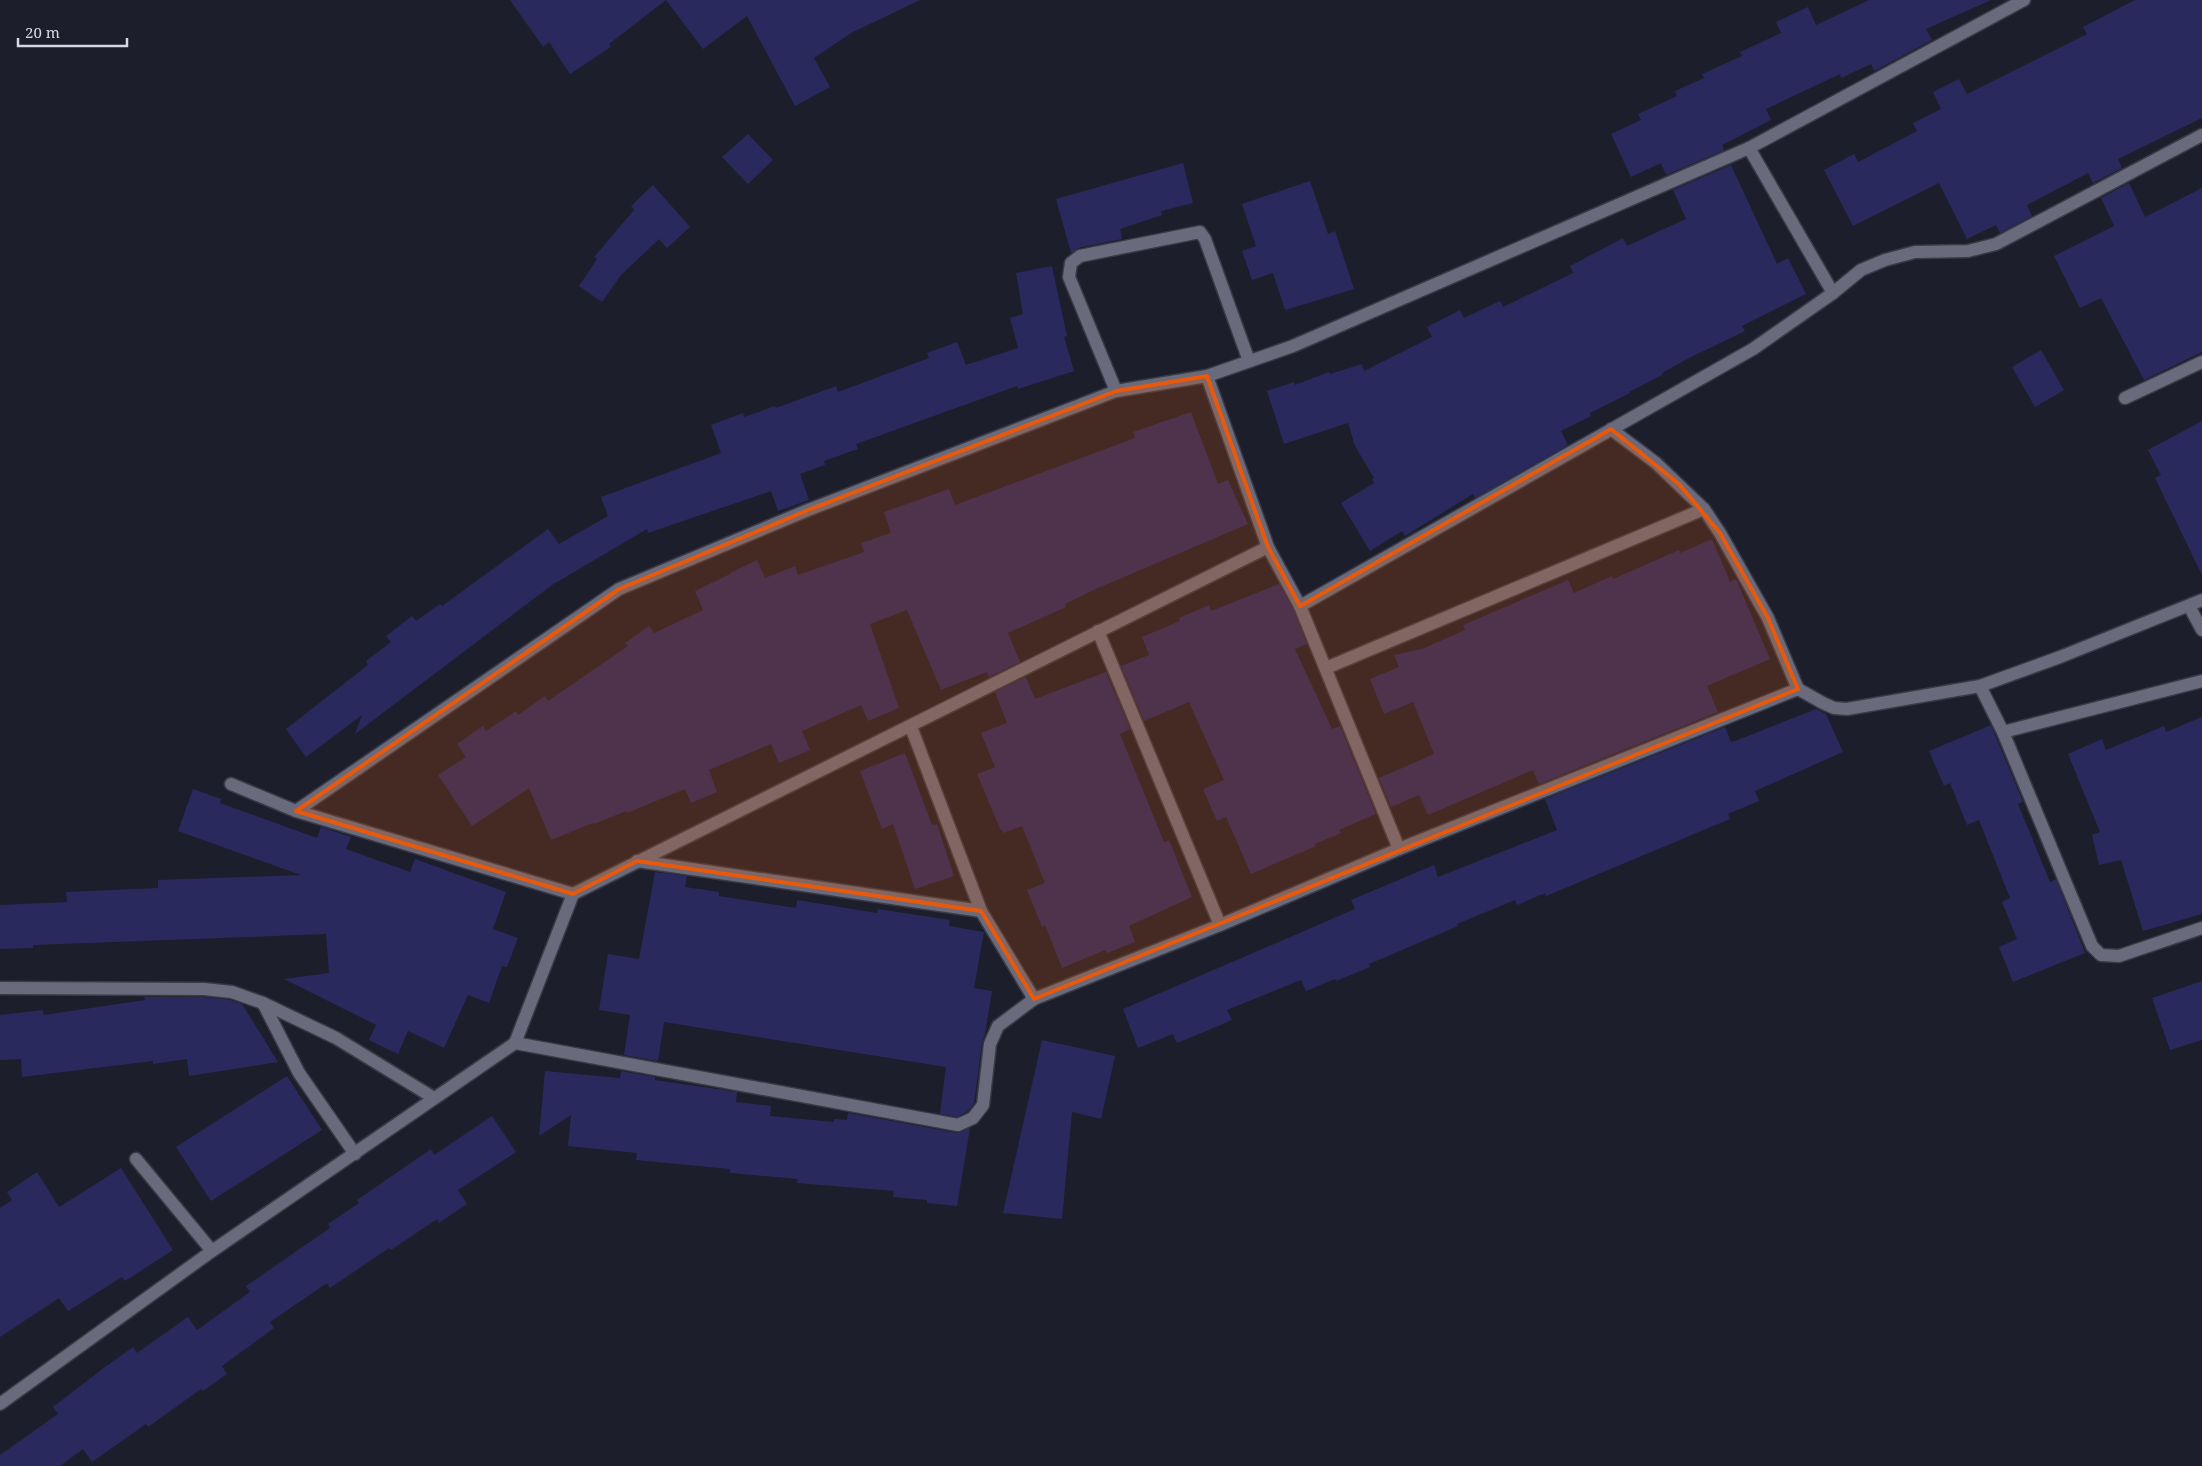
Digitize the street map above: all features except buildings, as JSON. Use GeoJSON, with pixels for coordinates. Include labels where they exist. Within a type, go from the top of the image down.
{"type":"FeatureCollection","features":[{"type":"Feature","properties":{"kind":"street"},"geometry":{"type":"LineString","coordinates":[[296,811],[619,589],[808,510],[1116,391],[1207,376],[1302,342],[1749,148],[2024,0]]}},
{"type":"Feature","properties":{"kind":"street"},"geometry":{"type":"LineString","coordinates":[[1300,606],[1753,349],[1833,293],[1861,270],[1885,260],[1915,252],[1968,251],[1996,244],[2202,135]]}},
{"type":"Feature","properties":{"kind":"street"},"geometry":{"type":"LineString","coordinates":[[1749,148],[1833,293]]}},
{"type":"Feature","properties":{"kind":"street"},"geometry":{"type":"LineString","coordinates":[[1116,391],[1069,277],[1071,263],[1080,256],[1200,232],[1249,361]]}},
{"type":"Feature","properties":{"kind":"street"},"geometry":{"type":"LineString","coordinates":[[2125,398],[2202,362]]}},
{"type":"Feature","properties":{"kind":"street"},"geometry":{"type":"LineString","coordinates":[[1207,376],[1268,547],[1300,606],[1399,849]]}},
{"type":"Feature","properties":{"kind":"street"},"geometry":{"type":"LineString","coordinates":[[1612,429],[1656,463],[1704,509],[1720,533],[1768,618],[1798,688],[1823,704],[1834,708],[1846,709],[1980,686],[2060,657],[2202,600]]}},
{"type":"Feature","properties":{"kind":"street"},"geometry":{"type":"LineString","coordinates":[[1326,668],[1704,509]]}},
{"type":"Feature","properties":{"kind":"street"},"geometry":{"type":"LineString","coordinates":[[0,1404],[212,1251],[515,1043],[573,894],[1268,547]]}},
{"type":"Feature","properties":{"kind":"street"},"geometry":{"type":"LineString","coordinates":[[2189,606],[2202,630]]}},
{"type":"Feature","properties":{"kind":"street"},"geometry":{"type":"LineString","coordinates":[[1098,631],[1220,925]]}},
{"type":"Feature","properties":{"kind":"street"},"geometry":{"type":"LineString","coordinates":[[2003,732],[2202,681]]}},
{"type":"Feature","properties":{"kind":"street"},"geometry":{"type":"LineString","coordinates":[[1980,686],[2003,732],[2092,946],[2101,955],[2119,956],[2202,928]]}},
{"type":"Feature","properties":{"kind":"street"},"geometry":{"type":"LineString","coordinates":[[515,1043],[958,1125],[973,1118],[983,1105],[990,1044],[998,1026],[1034,999],[1220,925],[1399,849],[1798,688]]}},
{"type":"Feature","properties":{"kind":"street"},"geometry":{"type":"LineString","coordinates":[[910,727],[981,911],[1034,999]]}},
{"type":"Feature","properties":{"kind":"street"},"geometry":{"type":"LineString","coordinates":[[231,784],[296,811],[573,894]]}},
{"type":"Feature","properties":{"kind":"street"},"geometry":{"type":"LineString","coordinates":[[637,861],[981,911]]}},
{"type":"Feature","properties":{"kind":"street"},"geometry":{"type":"LineString","coordinates":[[0,988],[204,989],[232,992],[263,1003],[336,1038],[434,1098]]}},
{"type":"Feature","properties":{"kind":"street"},"geometry":{"type":"LineString","coordinates":[[263,1003],[298,1073],[355,1154]]}},
{"type":"Feature","properties":{"kind":"street"},"geometry":{"type":"LineString","coordinates":[[136,1159],[212,1251]]}},
{"type":"Feature","properties":{"kind":"highlighted area"},"geometry":{"type":"Polygon","coordinates":[[[1207,376],[1268,547],[1300,606],[1611,429],[1679,484],[1720,533],[1768,618],[1798,689],[1034,999],[981,911],[637,861],[573,894],[296,811],[619,589],[808,510],[1116,391],[1207,376]]]}}]}
